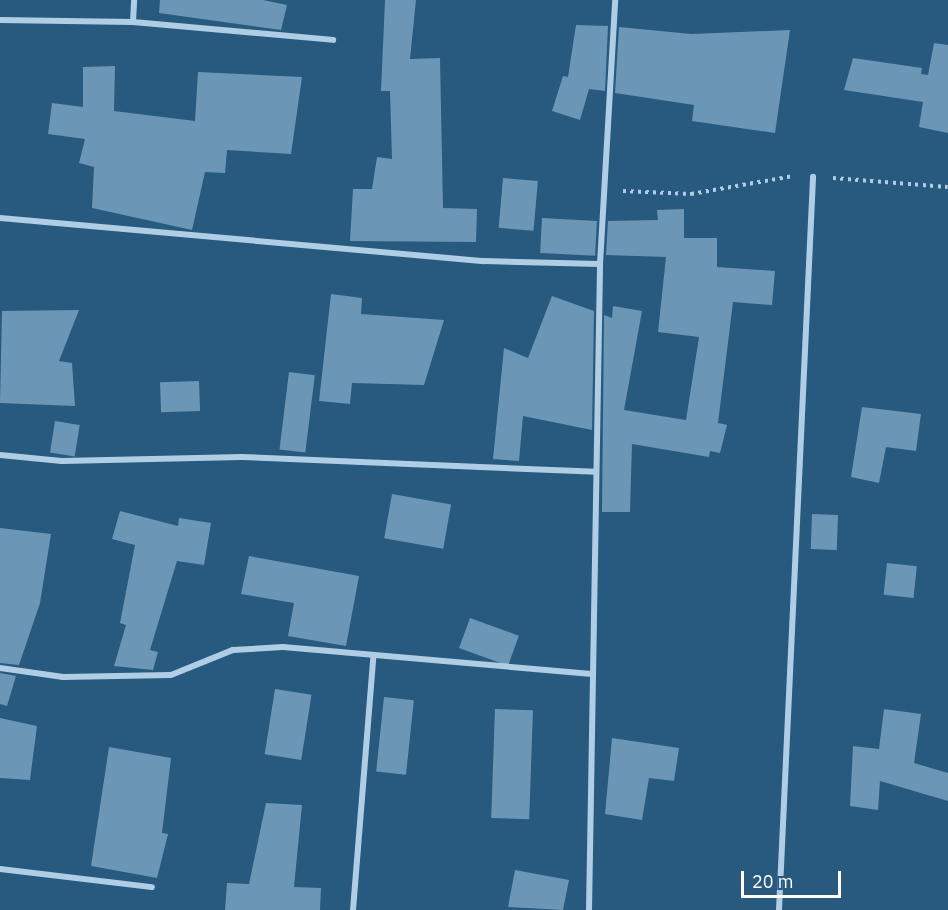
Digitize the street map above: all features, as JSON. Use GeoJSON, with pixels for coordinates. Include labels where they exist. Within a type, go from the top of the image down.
{"type":"FeatureCollection","features":[{"type":"Feature","properties":{"kind":"street"},"geometry":{"type":"LineString","coordinates":[[133,22],[134,0]]}},
{"type":"Feature","properties":{"kind":"street"},"geometry":{"type":"LineString","coordinates":[[589,910],[589,674],[600,264],[615,0]]}},
{"type":"Feature","properties":{"kind":"street"},"geometry":{"type":"LineString","coordinates":[[0,20],[133,22],[333,40]]}},
{"type":"Feature","properties":{"kind":"street"},"geometry":{"type":"LineString","coordinates":[[778,910],[813,177]]}},
{"type":"Feature","properties":{"kind":"street"},"geometry":{"type":"LineString","coordinates":[[0,218],[484,261],[600,264]]}},
{"type":"Feature","properties":{"kind":"street"},"geometry":{"type":"LineString","coordinates":[[0,455],[62,461],[242,457],[596,472]]}},
{"type":"Feature","properties":{"kind":"street"},"geometry":{"type":"LineString","coordinates":[[0,668],[63,676],[171,675],[233,650],[283,647],[373,659],[589,674]]}},
{"type":"Feature","properties":{"kind":"street"},"geometry":{"type":"LineString","coordinates":[[352,910],[373,659]]}},
{"type":"Feature","properties":{"kind":"street"},"geometry":{"type":"LineString","coordinates":[[0,869],[152,887]]}},
{"type":"Feature","properties":{"kind":"path"},"geometry":{"type":"LineString","coordinates":[[604,190],[690,195],[779,176],[948,187]]}},
{"type":"Feature","properties":{"kind":"building"},"geometry":{"type":"Polygon","coordinates":[[[160,0],[263,0],[287,5],[281,30],[159,13],[160,0]]]}},
{"type":"Feature","properties":{"kind":"building"},"geometry":{"type":"Polygon","coordinates":[[[385,0],[416,0],[410,59],[440,58],[443,208],[477,209],[476,242],[350,241],[353,189],[372,189],[377,157],[392,159],[390,91],[381,91],[385,0]]]}},
{"type":"Feature","properties":{"kind":"building"},"geometry":{"type":"Polygon","coordinates":[[[576,25],[608,26],[605,91],[589,89],[580,120],[552,111],[563,76],[568,77],[576,25]]]}},
{"type":"Feature","properties":{"kind":"building"},"geometry":{"type":"Polygon","coordinates":[[[619,27],[691,34],[790,30],[775,133],[692,121],[694,105],[615,93],[619,27]]]}},
{"type":"Feature","properties":{"kind":"building"},"geometry":{"type":"Polygon","coordinates":[[[934,43],[948,45],[948,133],[919,127],[923,102],[844,90],[853,58],[922,68],[921,74],[928,75],[934,43]]]}},
{"type":"Feature","properties":{"kind":"building"},"geometry":{"type":"Polygon","coordinates":[[[115,66],[114,111],[195,121],[198,72],[302,77],[291,154],[227,150],[225,173],[205,172],[192,230],[92,208],[94,167],[79,163],[85,139],[48,134],[52,103],[83,107],[83,67],[115,66]]]}},
{"type":"Feature","properties":{"kind":"building"},"geometry":{"type":"Polygon","coordinates":[[[503,178],[538,181],[534,231],[499,228],[503,178]]]}},
{"type":"Feature","properties":{"kind":"building"},"geometry":{"type":"Polygon","coordinates":[[[684,209],[684,238],[717,238],[717,267],[775,271],[772,305],[733,302],[718,423],[727,425],[720,453],[710,451],[709,457],[632,444],[630,512],[602,512],[604,315],[612,318],[613,306],[642,311],[624,410],[686,420],[699,337],[658,332],[666,257],[606,255],[608,221],[658,220],[657,210],[684,209]]]}},
{"type":"Feature","properties":{"kind":"building"},"geometry":{"type":"Polygon","coordinates":[[[542,218],[597,221],[595,256],[540,253],[542,218]]]}},
{"type":"Feature","properties":{"kind":"building"},"geometry":{"type":"Polygon","coordinates":[[[331,294],[362,298],[361,314],[444,320],[424,385],[352,383],[350,404],[319,401],[331,294]]]}},
{"type":"Feature","properties":{"kind":"building"},"geometry":{"type":"Polygon","coordinates":[[[552,296],[594,311],[592,430],[523,416],[519,461],[493,459],[504,348],[528,358],[552,296]]]}},
{"type":"Feature","properties":{"kind":"building"},"geometry":{"type":"Polygon","coordinates":[[[79,310],[59,361],[72,363],[75,406],[0,403],[2,311],[79,310]]]}},
{"type":"Feature","properties":{"kind":"building"},"geometry":{"type":"Polygon","coordinates":[[[289,372],[315,375],[305,453],[279,449],[289,372]]]}},
{"type":"Feature","properties":{"kind":"building"},"geometry":{"type":"Polygon","coordinates":[[[199,381],[200,411],[161,412],[160,382],[199,381]]]}},
{"type":"Feature","properties":{"kind":"building"},"geometry":{"type":"Polygon","coordinates":[[[862,407],[921,414],[916,451],[886,447],[879,483],[851,477],[862,407]]]}},
{"type":"Feature","properties":{"kind":"building"},"geometry":{"type":"Polygon","coordinates":[[[55,421],[80,425],[75,457],[50,453],[55,421]]]}},
{"type":"Feature","properties":{"kind":"building"},"geometry":{"type":"Polygon","coordinates":[[[392,494],[451,504],[443,549],[384,538],[392,494]]]}},
{"type":"Feature","properties":{"kind":"building"},"geometry":{"type":"Polygon","coordinates":[[[120,511],[178,526],[179,518],[211,523],[204,565],[177,561],[150,650],[158,652],[153,670],[114,666],[126,625],[120,623],[135,545],[112,539],[120,511]]]}},
{"type":"Feature","properties":{"kind":"building"},"geometry":{"type":"Polygon","coordinates":[[[812,514],[838,515],[837,550],[811,549],[812,514]]]}},
{"type":"Feature","properties":{"kind":"building"},"geometry":{"type":"Polygon","coordinates":[[[0,528],[51,534],[40,603],[19,665],[0,663],[0,528]]]}},
{"type":"Feature","properties":{"kind":"building"},"geometry":{"type":"Polygon","coordinates":[[[249,556],[359,576],[346,646],[288,636],[294,603],[241,594],[249,556]]]}},
{"type":"Feature","properties":{"kind":"building"},"geometry":{"type":"Polygon","coordinates":[[[887,563],[917,566],[913,598],[884,595],[887,563]]]}},
{"type":"Feature","properties":{"kind":"building"},"geometry":{"type":"Polygon","coordinates":[[[470,618],[519,636],[508,666],[459,648],[470,618]]]}},
{"type":"Feature","properties":{"kind":"building"},"geometry":{"type":"Polygon","coordinates":[[[0,673],[16,676],[7,706],[0,704],[0,673]]]}},
{"type":"Feature","properties":{"kind":"building"},"geometry":{"type":"Polygon","coordinates":[[[275,689],[312,695],[301,760],[265,754],[275,689]]]}},
{"type":"Feature","properties":{"kind":"building"},"geometry":{"type":"Polygon","coordinates":[[[384,697],[414,700],[406,775],[376,772],[384,697]]]}},
{"type":"Feature","properties":{"kind":"building"},"geometry":{"type":"Polygon","coordinates":[[[495,709],[533,710],[529,819],[491,818],[495,709]]]}},
{"type":"Feature","properties":{"kind":"building"},"geometry":{"type":"Polygon","coordinates":[[[884,709],[921,714],[914,763],[948,773],[948,801],[880,781],[878,810],[850,806],[853,746],[879,749],[884,709]]]}},
{"type":"Feature","properties":{"kind":"building"},"geometry":{"type":"Polygon","coordinates":[[[0,718],[37,726],[30,780],[0,778],[0,718]]]}},
{"type":"Feature","properties":{"kind":"building"},"geometry":{"type":"Polygon","coordinates":[[[612,738],[679,748],[674,781],[649,778],[642,820],[605,814],[612,738]]]}},
{"type":"Feature","properties":{"kind":"building"},"geometry":{"type":"Polygon","coordinates":[[[109,747],[171,758],[162,833],[168,834],[157,878],[91,866],[109,747]]]}},
{"type":"Feature","properties":{"kind":"building"},"geometry":{"type":"Polygon","coordinates":[[[266,803],[302,805],[294,887],[321,888],[320,910],[225,910],[227,883],[249,884],[266,803]]]}},
{"type":"Feature","properties":{"kind":"building"},"geometry":{"type":"Polygon","coordinates":[[[515,870],[569,880],[563,910],[508,907],[515,870]]]}}]}
